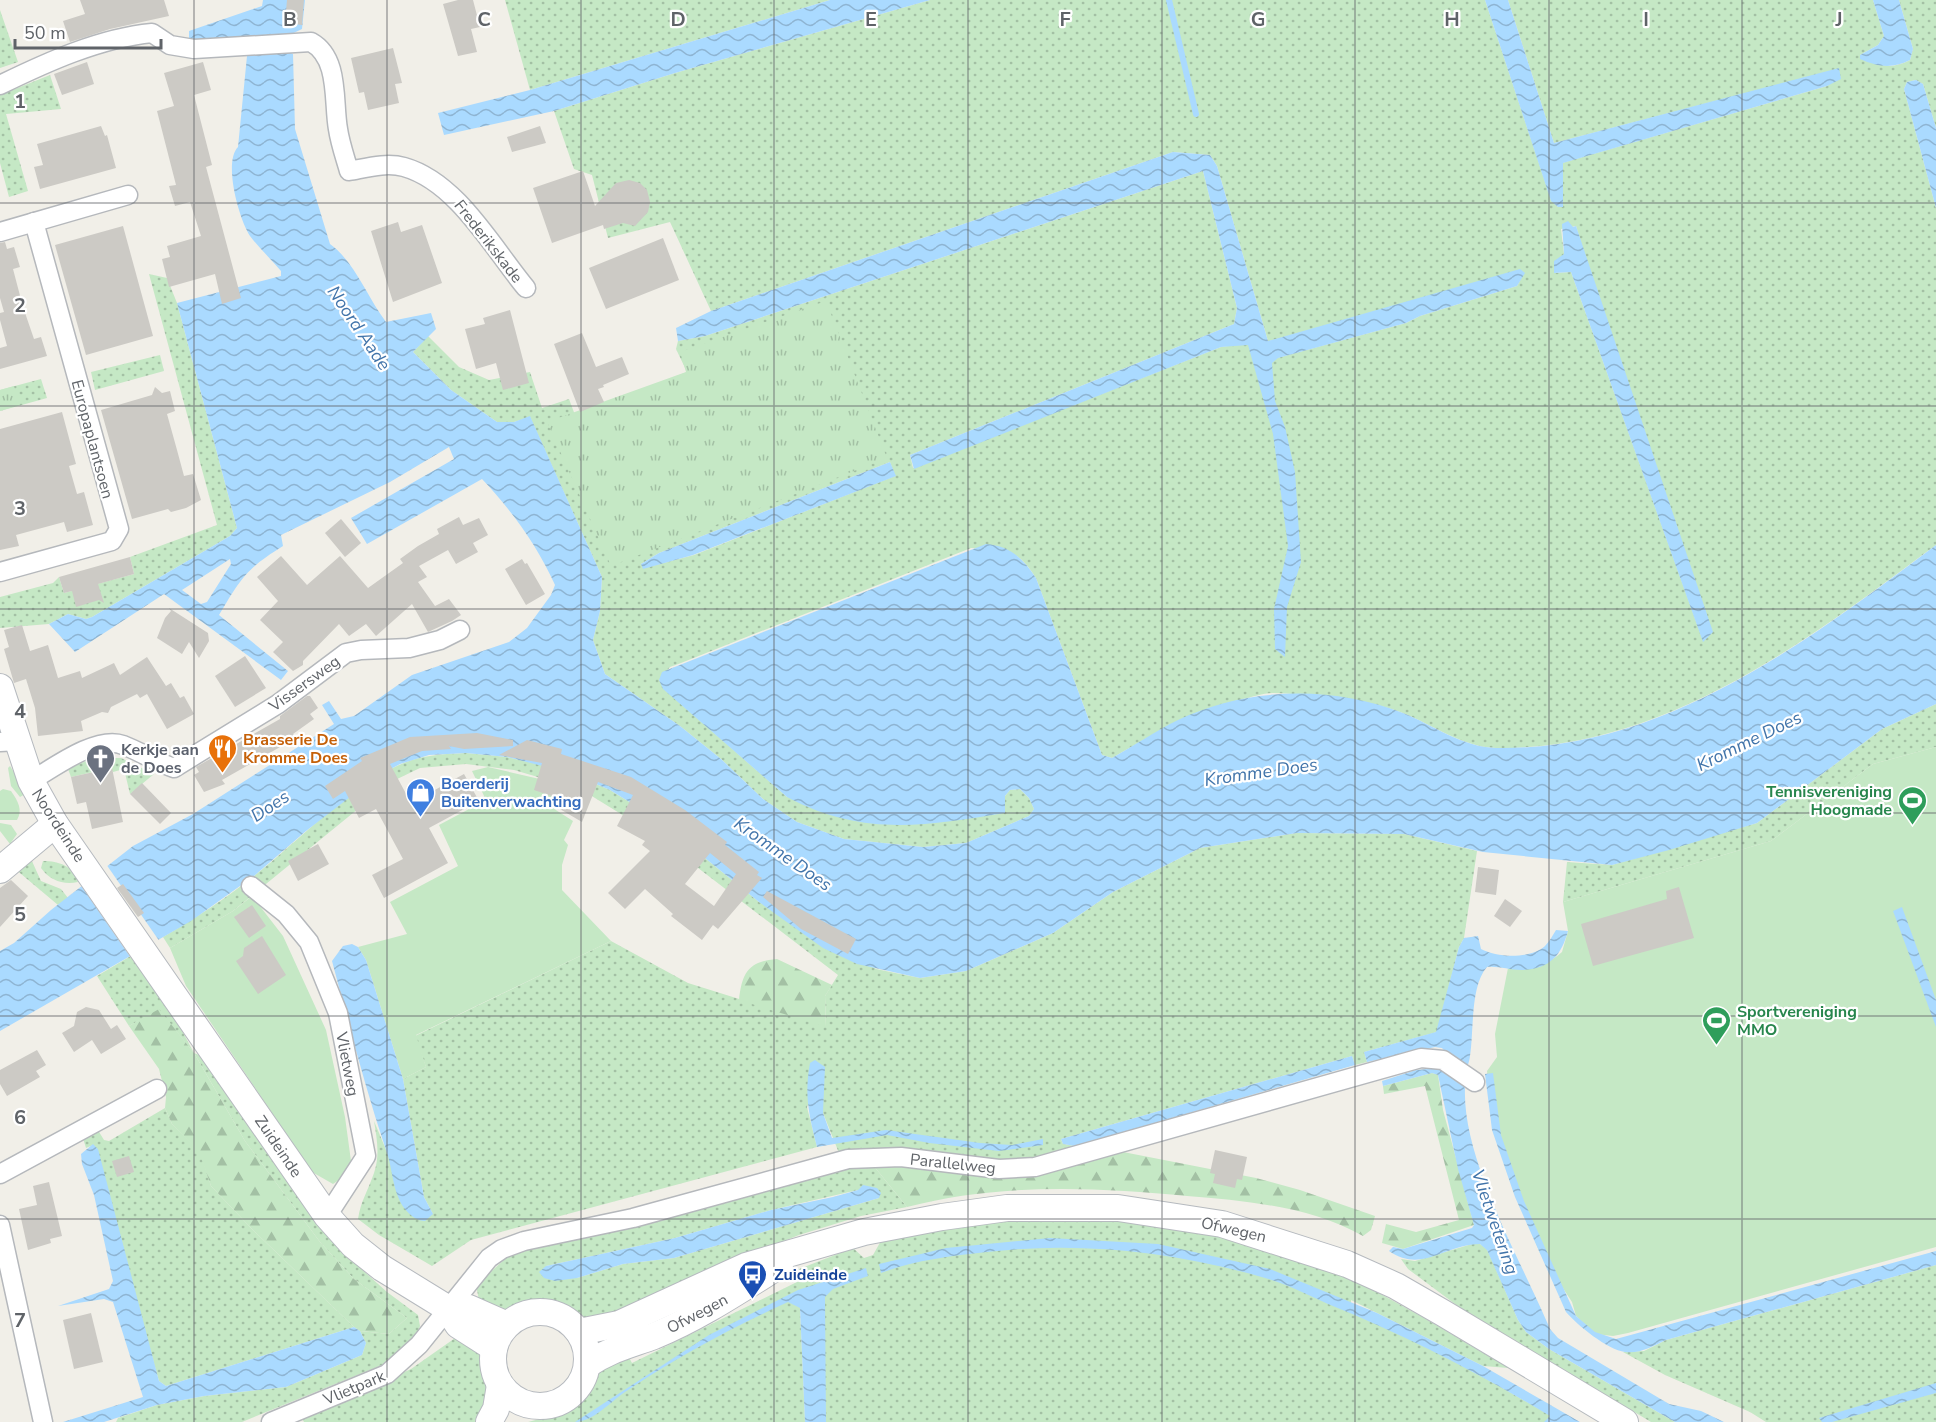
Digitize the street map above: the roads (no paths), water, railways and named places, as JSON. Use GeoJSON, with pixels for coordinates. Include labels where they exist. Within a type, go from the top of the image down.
{"type":"FeatureCollection","features":[{"type":"Feature","properties":{"kind":"main road","name":"Noordeinde"},"geometry":{"type":"LineString","coordinates":[[0,687],[9,742],[55,824],[92,874],[143,951]]}},
{"type":"Feature","properties":{"kind":"main road"},"geometry":{"type":"LineString","coordinates":[[0,870],[55,824]]}},
{"type":"Feature","properties":{"kind":"main road","name":"Zuideinde"},"geometry":{"type":"LineString","coordinates":[[143,951],[327,1216],[353,1245],[382,1268],[447,1308],[458,1325],[494,1348]]}},
{"type":"Feature","properties":{"kind":"main road","name":"Ofwegen"},"geometry":{"type":"LineString","coordinates":[[579,1332],[619,1324],[746,1266],[864,1232],[942,1216],[1006,1208],[1118,1208],[1222,1224],[1347,1264],[1396,1286],[1625,1422]]}},
{"type":"Feature","properties":{"kind":"main road","name":"Ofwegen"},"geometry":{"type":"LineString","coordinates":[[587,1365],[605,1353],[655,1335],[695,1315],[803,1250]]}},
{"type":"Feature","properties":{"kind":"main road","name":"Zuideinde"},"geometry":{"type":"LineString","coordinates":[[447,1308],[469,1308],[507,1325]]}},
{"type":"Feature","properties":{"kind":"main road"},"geometry":{"type":"LineString","coordinates":[[545,1312],[564,1319],[579,1332],[586,1348],[587,1365],[579,1386],[568,1397],[547,1406],[532,1406],[514,1399],[500,1385],[494,1367],[494,1348],[507,1325],[525,1315],[545,1312]]}},
{"type":"Feature","properties":{"kind":"main road"},"geometry":{"type":"LineString","coordinates":[[489,1422],[496,1409],[500,1385]]}},
{"type":"Feature","properties":{"kind":"main road"},"geometry":{"type":"LineString","coordinates":[[512,1422],[532,1406]]}},
{"type":"Feature","properties":{"kind":"street","name":"Frederikskade"},"geometry":{"type":"LineString","coordinates":[[0,85],[31,70],[88,49],[140,34],[152,33],[170,45],[194,49],[308,41],[322,50],[330,67],[337,128],[349,171],[380,166],[403,167],[442,186],[467,211],[526,288]]}},
{"type":"Feature","properties":{"kind":"street"},"geometry":{"type":"LineString","coordinates":[[0,232],[128,195]]}},
{"type":"Feature","properties":{"kind":"street","name":"Europaplantsoen"},"geometry":{"type":"LineString","coordinates":[[0,572],[112,541],[119,530],[34,222]]}},
{"type":"Feature","properties":{"kind":"street","name":"Vissersweg"},"geometry":{"type":"LineString","coordinates":[[31,781],[89,747],[121,744],[157,763],[174,768],[278,704],[346,653],[410,648],[440,640],[460,630]]}},
{"type":"Feature","properties":{"kind":"street","name":"Vlietweg"},"geometry":{"type":"LineString","coordinates":[[251,886],[285,914],[309,942],[338,1013],[366,1156],[327,1216]]}},
{"type":"Feature","properties":{"kind":"street","name":"Parallelweg"},"geometry":{"type":"LineString","coordinates":[[447,1308],[477,1271],[502,1249],[524,1241],[633,1218],[826,1164],[885,1157],[999,1169],[1035,1167],[1370,1070],[1421,1058],[1443,1060],[1471,1079]]}},
{"type":"Feature","properties":{"kind":"street"},"geometry":{"type":"LineString","coordinates":[[0,1174],[157,1089]]}},
{"type":"Feature","properties":{"kind":"street"},"geometry":{"type":"LineString","coordinates":[[0,1225],[43,1422]]}},
{"type":"Feature","properties":{"kind":"street","name":"Vlietpark"},"geometry":{"type":"LineString","coordinates":[[271,1422],[387,1374],[419,1345],[447,1308]]}},
{"type":"Feature","properties":{"kind":"water"},"geometry":{"type":"Polygon","coordinates":[[[263,0],[305,0],[302,29],[281,39],[252,37],[189,40],[189,31],[262,6],[263,0]]]}},
{"type":"Feature","properties":{"kind":"water"},"geometry":{"type":"Polygon","coordinates":[[[830,0],[930,0],[675,73],[554,111],[444,135],[438,113],[530,90],[830,0]]]}},
{"type":"Feature","properties":{"kind":"water"},"geometry":{"type":"Polygon","coordinates":[[[1485,0],[1508,0],[1554,143],[1839,68],[1841,79],[1827,86],[1563,163],[1563,207],[1558,207],[1551,201],[1485,0]]]}},
{"type":"Feature","properties":{"kind":"water"},"geometry":{"type":"Polygon","coordinates":[[[1873,0],[1899,0],[1913,49],[1910,60],[1897,65],[1885,66],[1860,59],[1860,55],[1878,45],[1884,36],[1873,0]]]}},
{"type":"Feature","properties":{"kind":"water"},"geometry":{"type":"Polygon","coordinates":[[[282,49],[293,54],[295,129],[330,244],[347,260],[386,322],[431,313],[436,329],[413,352],[451,390],[497,422],[514,422],[530,416],[602,577],[600,611],[593,640],[605,674],[680,726],[721,759],[763,799],[797,822],[844,839],[923,847],[966,843],[1029,816],[1034,809],[1029,798],[1020,789],[1010,790],[1005,796],[1005,813],[948,822],[894,825],[868,823],[815,810],[787,797],[663,689],[659,680],[662,672],[986,544],[1002,547],[1015,554],[1036,578],[1102,755],[1112,758],[1169,724],[1205,709],[1232,701],[1290,694],[1319,694],[1376,704],[1403,713],[1460,740],[1483,747],[1558,744],[1618,731],[1675,710],[1731,684],[1837,618],[1936,545],[1936,704],[1882,729],[1757,823],[1669,850],[1612,865],[1483,852],[1404,834],[1297,833],[1200,848],[1113,892],[1053,933],[966,971],[920,978],[857,964],[823,948],[759,902],[657,819],[610,790],[570,773],[507,757],[466,753],[429,755],[400,764],[376,777],[306,831],[254,876],[191,921],[0,1031],[0,951],[14,943],[51,910],[133,846],[193,814],[334,724],[322,705],[329,701],[341,719],[354,716],[412,675],[509,642],[527,628],[551,595],[555,585],[523,529],[482,479],[367,544],[351,518],[454,459],[449,447],[390,482],[281,535],[283,546],[260,561],[239,583],[219,615],[288,671],[281,680],[164,594],[75,652],[49,624],[68,614],[86,619],[92,617],[230,536],[237,528],[177,303],[281,276],[281,271],[250,236],[246,228],[237,204],[232,177],[234,154],[238,147],[247,56],[265,50],[282,49]],[[230,559],[182,590],[201,604],[207,602],[231,564],[230,559]]]}},
{"type":"Feature","properties":{"kind":"water"},"geometry":{"type":"Polygon","coordinates":[[[1916,80],[1923,84],[1936,128],[1936,208],[1904,89],[1907,82],[1916,80]]]}},
{"type":"Feature","properties":{"kind":"water"},"geometry":{"type":"Polygon","coordinates":[[[1173,152],[1210,155],[1217,166],[1268,341],[1520,269],[1525,273],[1517,286],[1420,316],[1406,323],[1278,358],[1272,363],[1275,401],[1285,427],[1295,472],[1301,562],[1287,607],[1285,657],[1275,649],[1274,609],[1288,546],[1273,434],[1248,345],[1221,347],[914,469],[910,455],[1234,324],[1237,308],[1203,171],[705,336],[678,341],[676,328],[711,311],[1173,152]]]}},
{"type":"Feature","properties":{"kind":"water"},"geometry":{"type":"Polygon","coordinates":[[[1568,221],[1573,227],[1576,226],[1713,632],[1703,642],[1571,272],[1554,273],[1554,261],[1564,254],[1562,224],[1568,221]]]}},
{"type":"Feature","properties":{"kind":"water"},"geometry":{"type":"Polygon","coordinates":[[[890,462],[896,476],[693,555],[643,569],[641,564],[659,553],[890,462]]]}},
{"type":"Feature","properties":{"kind":"water"},"geometry":{"type":"Polygon","coordinates":[[[1902,907],[1936,1000],[1936,1027],[1893,911],[1902,907]]]}},
{"type":"Feature","properties":{"kind":"water","name":"Vlietwetering"},"geometry":{"type":"Polygon","coordinates":[[[1556,930],[1568,931],[1562,948],[1553,960],[1531,969],[1487,967],[1478,985],[1469,1059],[1461,1083],[1465,1088],[1473,1147],[1483,1178],[1550,1329],[1558,1338],[1669,1404],[1701,1411],[1724,1422],[1675,1422],[1549,1349],[1526,1332],[1518,1320],[1487,1250],[1480,1244],[1467,1245],[1423,1259],[1412,1260],[1389,1251],[1393,1247],[1403,1249],[1472,1228],[1474,1225],[1458,1169],[1438,1075],[1432,1073],[1383,1086],[1382,1081],[1416,1070],[1438,1068],[1449,1056],[1442,1048],[1435,1047],[1367,1062],[1364,1052],[1436,1032],[1459,947],[1464,938],[1478,936],[1481,949],[1514,956],[1539,950],[1545,946],[1556,930]]]}},
{"type":"Feature","properties":{"kind":"water"},"geometry":{"type":"Polygon","coordinates":[[[352,944],[358,947],[366,960],[403,1079],[424,1197],[433,1214],[425,1221],[409,1214],[397,1193],[332,961],[343,946],[352,944]]]}},
{"type":"Feature","properties":{"kind":"water"},"geometry":{"type":"Polygon","coordinates":[[[1352,1056],[1355,1065],[1075,1146],[1063,1144],[1061,1139],[1352,1056]]]}},
{"type":"Feature","properties":{"kind":"water"},"geometry":{"type":"Polygon","coordinates":[[[815,1060],[825,1067],[823,1113],[832,1138],[886,1130],[1012,1145],[1043,1139],[1043,1145],[999,1151],[929,1143],[887,1135],[817,1147],[807,1096],[810,1063],[815,1060]]]}},
{"type":"Feature","properties":{"kind":"water"},"geometry":{"type":"Polygon","coordinates":[[[1493,1073],[1501,1135],[1524,1201],[1576,1316],[1595,1332],[1616,1339],[1936,1251],[1936,1265],[1666,1340],[1641,1351],[1625,1352],[1610,1347],[1593,1336],[1566,1312],[1515,1197],[1492,1130],[1485,1074],[1493,1073]]]}},
{"type":"Feature","properties":{"kind":"water"},"geometry":{"type":"Polygon","coordinates":[[[93,1144],[98,1149],[159,1381],[166,1386],[354,1327],[360,1331],[366,1343],[362,1355],[286,1387],[204,1396],[157,1405],[104,1422],[63,1422],[143,1397],[113,1302],[104,1299],[58,1306],[109,1289],[113,1281],[94,1195],[82,1164],[81,1154],[93,1144]]]}},
{"type":"Feature","properties":{"kind":"water"},"geometry":{"type":"Polygon","coordinates":[[[863,1185],[877,1188],[881,1193],[879,1198],[674,1258],[623,1264],[577,1278],[555,1281],[544,1278],[539,1272],[546,1266],[675,1238],[771,1210],[858,1190],[863,1185]]]}},
{"type":"Feature","properties":{"kind":"water"},"geometry":{"type":"Polygon","coordinates":[[[1050,1238],[1158,1244],[1270,1269],[1377,1313],[1483,1366],[1580,1422],[1544,1422],[1550,1416],[1469,1370],[1385,1329],[1273,1280],[1197,1261],[1128,1251],[1057,1248],[1022,1249],[947,1257],[881,1273],[879,1264],[946,1248],[1050,1238]]]}},
{"type":"Feature","properties":{"kind":"water"},"geometry":{"type":"Polygon","coordinates":[[[866,1268],[868,1276],[833,1289],[825,1297],[826,1422],[805,1422],[800,1308],[788,1302],[684,1355],[625,1392],[595,1415],[575,1422],[709,1335],[798,1290],[866,1268]]]}},
{"type":"Feature","properties":{"kind":"water"},"geometry":{"type":"Polygon","coordinates":[[[1936,1383],[1936,1393],[1832,1422],[1822,1422],[1819,1418],[1936,1383]]]}},
{"type":"Feature","properties":{"kind":"waterway"},"geometry":{"type":"LineString","coordinates":[[1169,0],[1196,114]]}},
{"type":"Feature","properties":{"kind":"place","name":"Brasserie De Kromme Does"},"geometry":{"type":"Point","coordinates":[222,774]}},
{"type":"Feature","properties":{"kind":"place","name":"Kerkje aan de Does"},"geometry":{"type":"Point","coordinates":[100,784]}},
{"type":"Feature","properties":{"kind":"place","name":"Boerderij Buitenverwachting"},"geometry":{"type":"Point","coordinates":[420,818]}},
{"type":"Feature","properties":{"kind":"place","name":"Tennisvereniging Hoogmade"},"geometry":{"type":"Point","coordinates":[1913,826]}},
{"type":"Feature","properties":{"kind":"place","name":"Sportvereniging MMO"},"geometry":{"type":"Point","coordinates":[1716,1046]}},
{"type":"Feature","properties":{"kind":"place","name":"Zuideinde"},"geometry":{"type":"Point","coordinates":[753,1300]}},
{"type":"Feature","properties":{"kind":"water label","name":"Noord Aade"},"geometry":{"type":"Point","coordinates":[359,328]}},
{"type":"Feature","properties":{"kind":"water label","name":"Kromme Does"},"geometry":{"type":"Point","coordinates":[1749,741]}},
{"type":"Feature","properties":{"kind":"water label","name":"Kromme Does"},"geometry":{"type":"Point","coordinates":[1261,772]}},
{"type":"Feature","properties":{"kind":"water label","name":"Does"},"geometry":{"type":"Point","coordinates":[270,806]}},
{"type":"Feature","properties":{"kind":"water label","name":"Kromme Does"},"geometry":{"type":"Point","coordinates":[783,854]}}]}
